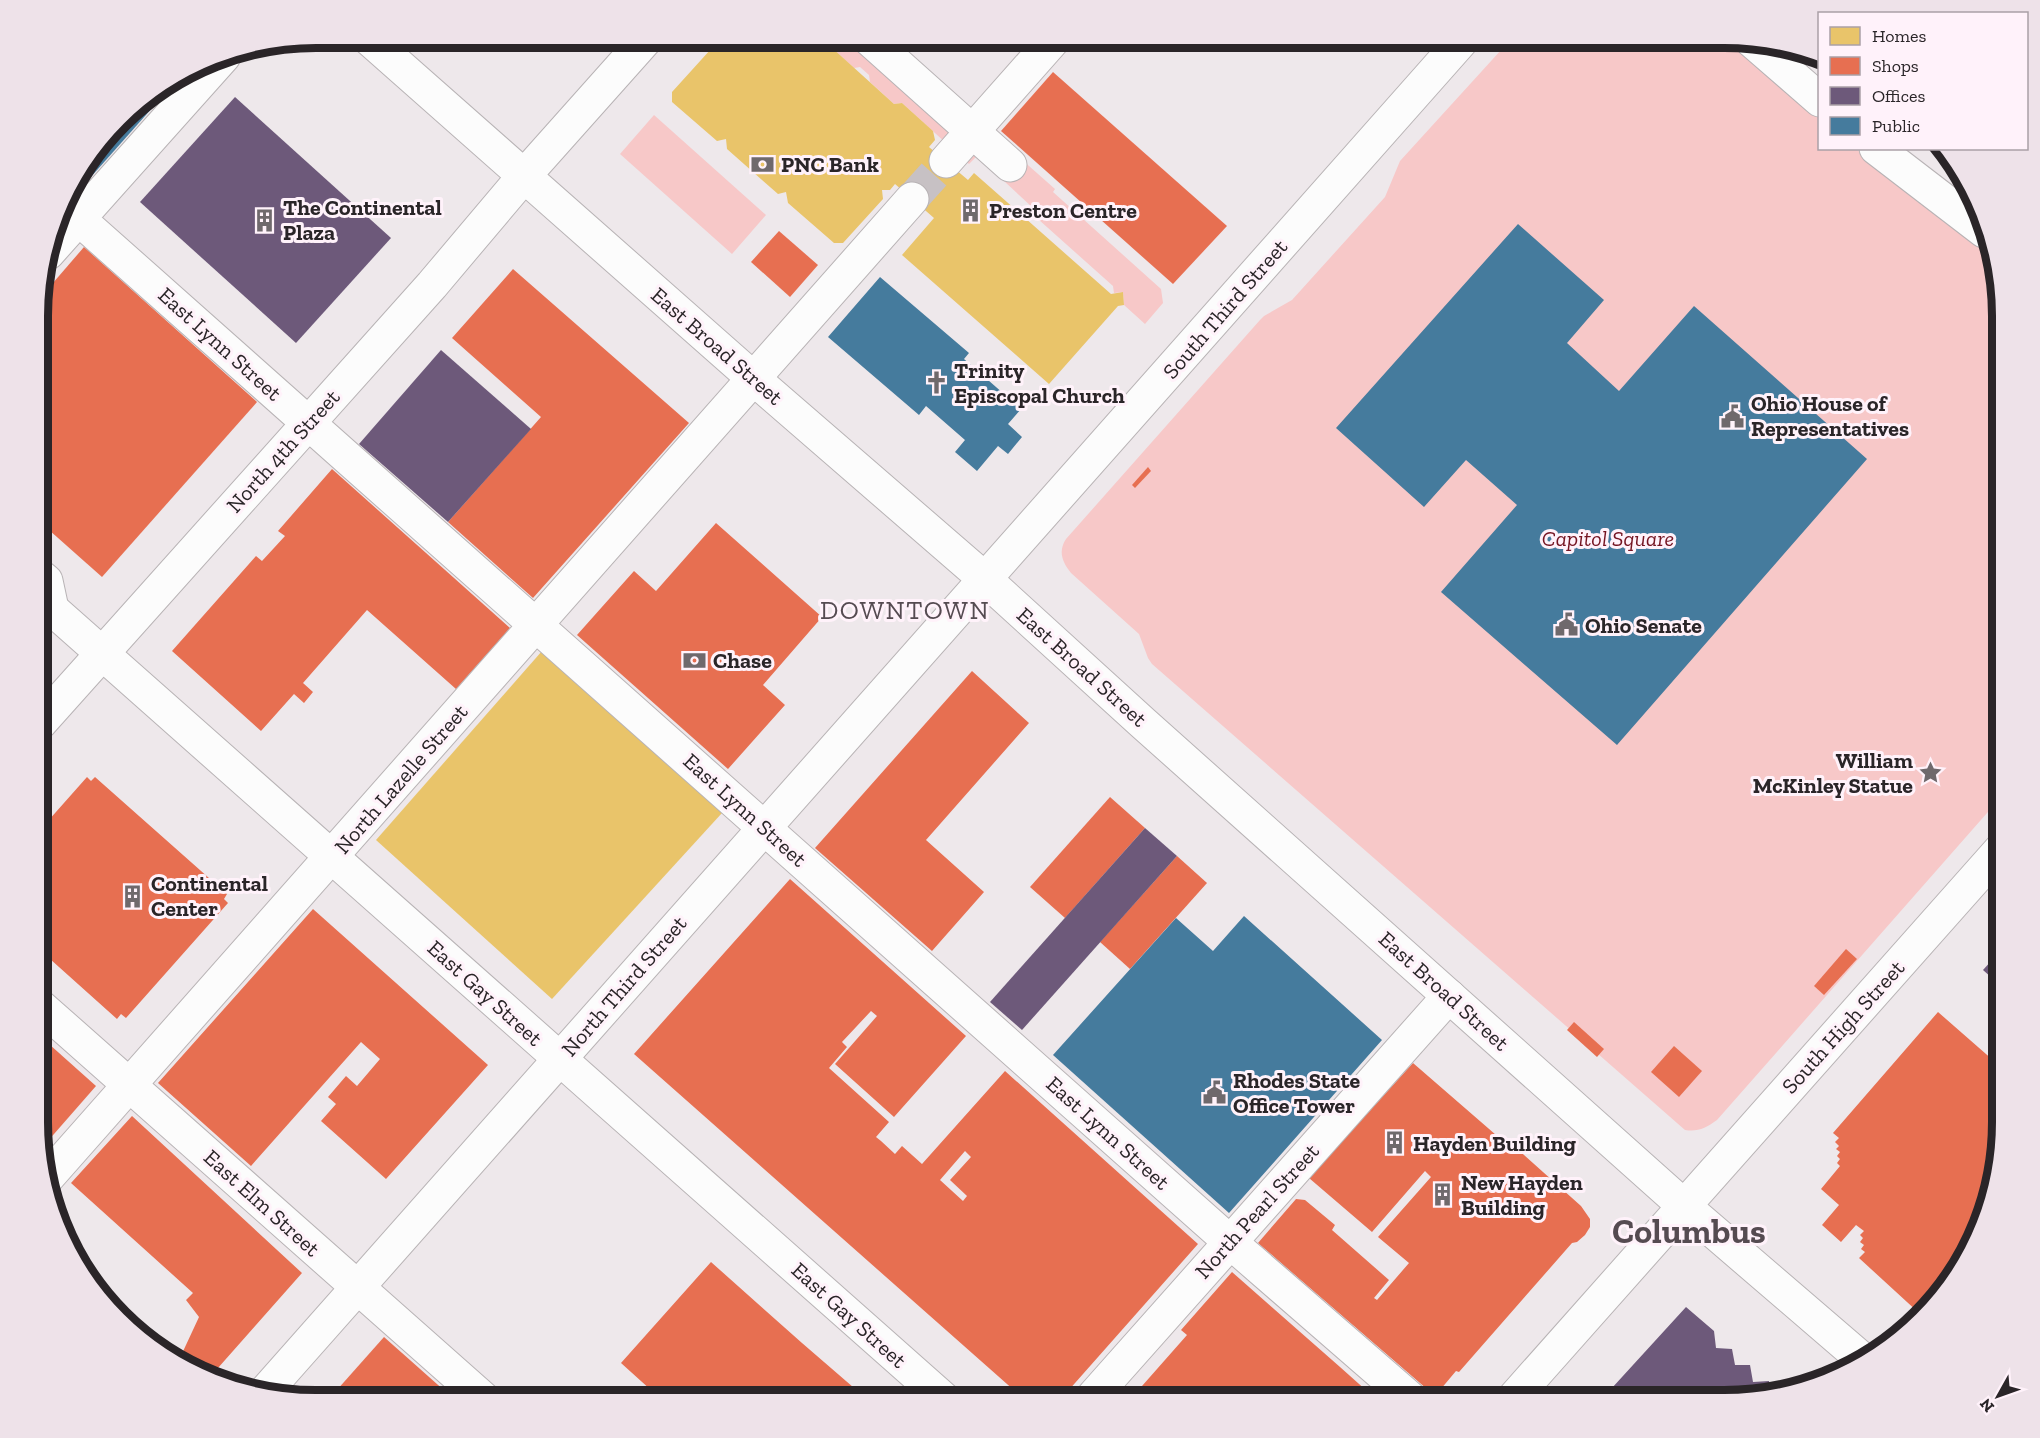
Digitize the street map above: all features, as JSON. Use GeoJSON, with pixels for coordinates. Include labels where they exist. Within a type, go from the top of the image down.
{"type":"FeatureCollection","features":[{"type":"Feature","properties":{"kind":"main road","name":"East Broad Street"},"geometry":{"type":"LineString","coordinates":[[379,48],[754,379],[986,580],[1684,1206],[1857,1355]]}},
{"type":"Feature","properties":{"kind":"main road","name":"North 4th Street"},"geometry":{"type":"LineString","coordinates":[[48,714],[432,285],[524,176],[638,48]]}},
{"type":"Feature","properties":{"kind":"main road"},"geometry":{"type":"LineString","coordinates":[[879,48],[1010,165]]}},
{"type":"Feature","properties":{"kind":"main road"},"geometry":{"type":"LineString","coordinates":[[946,161],[1046,48]]}},
{"type":"Feature","properties":{"kind":"main road","name":"South Third Street"},"geometry":{"type":"LineString","coordinates":[[986,580],[1455,48]]}},
{"type":"Feature","properties":{"kind":"main road"},"geometry":{"type":"LineString","coordinates":[[1762,51],[1818,98]]}},
{"type":"Feature","properties":{"kind":"main road"},"geometry":{"type":"LineString","coordinates":[[71,212],[211,70]]}},
{"type":"Feature","properties":{"kind":"main road"},"geometry":{"type":"LineString","coordinates":[[1879,150],[1976,225]]}},
{"type":"Feature","properties":{"kind":"main road","name":"North Lazelle Street"},"geometry":{"type":"LineString","coordinates":[[53,1172],[912,199]]}},
{"type":"Feature","properties":{"kind":"main road","name":"East Lynn Street"},"geometry":{"type":"LineString","coordinates":[[71,212],[1230,1242],[1400,1390]]}},
{"type":"Feature","properties":{"kind":"main road","name":"North Third Street"},"geometry":{"type":"LineString","coordinates":[[270,1386],[986,580]]}},
{"type":"Feature","properties":{"kind":"main road","name":"East Gay Street"},"geometry":{"type":"LineString","coordinates":[[48,610],[102,653],[934,1390]]}},
{"type":"Feature","properties":{"kind":"main road","name":"South High Street"},"geometry":{"type":"LineString","coordinates":[[1521,1390],[1992,859]]}},
{"type":"Feature","properties":{"kind":"main road","name":"North Pearl Street"},"geometry":{"type":"LineString","coordinates":[[1099,1390],[1449,996]]}},
{"type":"Feature","properties":{"kind":"main road","name":"East Elm Street"},"geometry":{"type":"LineString","coordinates":[[48,1013],[474,1390]]}},
{"type":"Feature","properties":{"kind":"green space"},"geometry":{"type":"Polygon","coordinates":[[[832,48],[895,48],[1055,189],[1053,192],[1161,289],[1163,303],[1145,324],[1124,305],[1123,292],[1114,293],[1113,286],[1029,211],[1032,207],[977,156],[969,164],[902,103],[894,104],[870,82],[869,75],[860,67],[854,68],[832,48]]]}},
{"type":"Feature","properties":{"kind":"green space","name":"Capitol Square"},"geometry":{"type":"Polygon","coordinates":[[[1503,48],[1740,49],[1818,117],[1818,150],[1857,150],[1984,251],[1990,281],[1992,316],[1992,807],[1717,1120],[1698,1130],[1685,1130],[1152,664],[1139,634],[1071,573],[1062,556],[1062,548],[1066,539],[1260,320],[1292,300],[1385,197],[1400,161],[1503,48]]]}},
{"type":"Feature","properties":{"kind":"green space"},"geometry":{"type":"Polygon","coordinates":[[[654,115],[766,215],[732,254],[620,154],[654,115]]]}},
{"type":"Feature","properties":{"kind":"building: Homes","name":"Preston Centre"},"geometry":{"type":"Polygon","coordinates":[[[832,48],[894,104],[902,103],[933,131],[935,140],[929,147],[968,180],[974,173],[1111,294],[1123,292],[1124,305],[1118,306],[1049,384],[902,255],[934,218],[895,184],[890,190],[882,190],[883,199],[843,243],[834,243],[788,203],[786,192],[778,194],[727,149],[726,139],[717,141],[672,102],[672,92],[711,49],[832,48]]]}},
{"type":"Feature","properties":{"kind":"building: Homes"},"geometry":{"type":"Polygon","coordinates":[[[542,651],[722,813],[552,999],[376,840],[542,651]]]}},
{"type":"Feature","properties":{"kind":"building: Shops"},"geometry":{"type":"Polygon","coordinates":[[[1053,72],[1227,226],[1173,284],[1001,131],[1053,72]]]}},
{"type":"Feature","properties":{"kind":"building: Shops"},"geometry":{"type":"Polygon","coordinates":[[[779,231],[818,265],[790,297],[751,262],[779,231]]]}},
{"type":"Feature","properties":{"kind":"building: Shops"},"geometry":{"type":"Polygon","coordinates":[[[84,247],[257,402],[102,577],[48,529],[50,287],[84,247]]]}},
{"type":"Feature","properties":{"kind":"building: Shops"},"geometry":{"type":"Polygon","coordinates":[[[513,269],[689,423],[533,598],[448,522],[541,417],[452,338],[513,269]]]}},
{"type":"Feature","properties":{"kind":"building: Shops"},"geometry":{"type":"Polygon","coordinates":[[[1148,467],[1151,471],[1135,488],[1132,485],[1148,467]]]}},
{"type":"Feature","properties":{"kind":"building: Shops"},"geometry":{"type":"Polygon","coordinates":[[[332,469],[510,628],[456,689],[367,610],[303,683],[313,692],[304,703],[294,694],[261,731],[172,651],[256,556],[262,561],[285,536],[278,531],[332,469]]]}},
{"type":"Feature","properties":{"kind":"building: Shops","name":"Chase"},"geometry":{"type":"Polygon","coordinates":[[[716,523],[822,617],[763,685],[785,705],[728,769],[577,635],[634,571],[656,591],[716,523]]]}},
{"type":"Feature","properties":{"kind":"building: Shops"},"geometry":{"type":"Polygon","coordinates":[[[972,671],[1029,723],[926,840],[984,892],[932,951],[815,848],[972,671]]]}},
{"type":"Feature","properties":{"kind":"building: Shops","name":"Continental Center"},"geometry":{"type":"Polygon","coordinates":[[[87,777],[91,781],[95,777],[227,894],[224,899],[228,903],[126,1018],[121,1014],[117,1019],[48,957],[48,821],[87,777]]]}},
{"type":"Feature","properties":{"kind":"building: Shops"},"geometry":{"type":"Polygon","coordinates":[[[1110,797],[1145,828],[1065,918],[1030,887],[1110,797]]]}},
{"type":"Feature","properties":{"kind":"building: Shops"},"geometry":{"type":"Polygon","coordinates":[[[1177,856],[1207,883],[1130,969],[1100,942],[1177,856]]]}},
{"type":"Feature","properties":{"kind":"building: Shops"},"geometry":{"type":"Polygon","coordinates":[[[790,879],[966,1036],[894,1117],[835,1064],[877,1016],[871,1011],[842,1042],[847,1047],[829,1068],[889,1122],[876,1137],[895,1154],[902,1146],[922,1164],[1005,1071],[1198,1244],[1069,1390],[1014,1390],[634,1054],[790,879]],[[965,1151],[940,1180],[963,1201],[967,1196],[950,1180],[971,1157],[965,1151]]]}},
{"type":"Feature","properties":{"kind":"building: Shops"},"geometry":{"type":"Polygon","coordinates":[[[313,909],[488,1065],[386,1179],[321,1121],[336,1104],[328,1097],[346,1076],[357,1086],[380,1059],[361,1042],[251,1166],[158,1083],[313,909]]]}},
{"type":"Feature","properties":{"kind":"building: Shops"},"geometry":{"type":"Polygon","coordinates":[[[1846,949],[1857,959],[1824,995],[1814,986],[1846,949]]]}},
{"type":"Feature","properties":{"kind":"building: Shops"},"geometry":{"type":"Polygon","coordinates":[[[1938,1012],[1992,1059],[1990,1157],[1978,1208],[1947,1271],[1915,1309],[1859,1258],[1865,1252],[1861,1249],[1864,1245],[1860,1242],[1863,1238],[1860,1235],[1864,1231],[1856,1225],[1841,1242],[1822,1225],[1839,1205],[1821,1189],[1840,1166],[1837,1163],[1840,1159],[1837,1156],[1840,1152],[1836,1149],[1839,1146],[1835,1142],[1839,1138],[1833,1133],[1938,1012]]]}},
{"type":"Feature","properties":{"kind":"building: Shops"},"geometry":{"type":"Polygon","coordinates":[[[1574,1022],[1604,1049],[1597,1057],[1567,1030],[1574,1022]]]}},
{"type":"Feature","properties":{"kind":"building: Shops"},"geometry":{"type":"Polygon","coordinates":[[[48,1043],[96,1086],[49,1140],[48,1043]]]}},
{"type":"Feature","properties":{"kind":"building: Shops"},"geometry":{"type":"Polygon","coordinates":[[[1674,1046],[1702,1071],[1679,1097],[1651,1072],[1674,1046]]]}},
{"type":"Feature","properties":{"kind":"building: Shops"},"geometry":{"type":"Polygon","coordinates":[[[1413,1063],[1511,1148],[1515,1147],[1581,1206],[1590,1219],[1590,1227],[1585,1235],[1572,1243],[1459,1372],[1456,1371],[1440,1390],[1428,1390],[1258,1243],[1296,1199],[1305,1200],[1335,1225],[1332,1230],[1389,1280],[1374,1298],[1377,1300],[1409,1263],[1378,1237],[1431,1177],[1425,1171],[1372,1232],[1309,1178],[1413,1063]]]}},
{"type":"Feature","properties":{"kind":"building: Shops"},"geometry":{"type":"Polygon","coordinates":[[[132,1116],[302,1273],[214,1370],[182,1354],[199,1317],[186,1300],[193,1293],[71,1183],[132,1116]]]}},
{"type":"Feature","properties":{"kind":"building: Shops"},"geometry":{"type":"Polygon","coordinates":[[[711,1262],[856,1390],[651,1390],[621,1363],[711,1262]]]}},
{"type":"Feature","properties":{"kind":"building: Shops"},"geometry":{"type":"Polygon","coordinates":[[[1232,1272],[1366,1390],[1264,1390],[1261,1387],[1258,1390],[1139,1390],[1187,1335],[1181,1330],[1232,1272]]]}},
{"type":"Feature","properties":{"kind":"building: Shops"},"geometry":{"type":"Polygon","coordinates":[[[384,1337],[444,1390],[337,1390],[384,1337]]]}},
{"type":"Feature","properties":{"kind":"building: Offices","name":"The Continental Plaza"},"geometry":{"type":"Polygon","coordinates":[[[235,97],[391,238],[296,343],[140,202],[235,97]]]}},
{"type":"Feature","properties":{"kind":"building: Offices"},"geometry":{"type":"Polygon","coordinates":[[[441,350],[531,429],[448,522],[359,444],[441,350]]]}},
{"type":"Feature","properties":{"kind":"building: Offices"},"geometry":{"type":"Polygon","coordinates":[[[1145,828],[1177,856],[1022,1030],[990,1002],[1145,828]]]}},
{"type":"Feature","properties":{"kind":"building: Offices"},"geometry":{"type":"Polygon","coordinates":[[[1992,960],[1992,978],[1983,970],[1992,960]]]}},
{"type":"Feature","properties":{"kind":"building: Offices"},"geometry":{"type":"Polygon","coordinates":[[[1686,1307],[1714,1331],[1716,1348],[1732,1349],[1735,1365],[1750,1365],[1753,1382],[1769,1381],[1770,1386],[1724,1390],[1610,1390],[1686,1307]]]}},
{"type":"Feature","properties":{"kind":"building: Public"},"geometry":{"type":"Polygon","coordinates":[[[163,96],[90,178],[88,176],[93,167],[115,139],[163,96]]]}},
{"type":"Feature","properties":{"kind":"building: Public"},"geometry":{"type":"Polygon","coordinates":[[[1518,224],[1604,300],[1567,343],[1619,391],[1694,306],[1867,459],[1617,745],[1441,592],[1517,505],[1466,460],[1424,507],[1336,428],[1518,224]]]}},
{"type":"Feature","properties":{"kind":"building: Public","name":"Trinity Episcopal Church"},"geometry":{"type":"Polygon","coordinates":[[[880,277],[969,353],[964,359],[1021,409],[1008,424],[1022,437],[1008,454],[998,446],[977,471],[955,452],[965,440],[926,406],[919,415],[828,337],[880,277]]]}},
{"type":"Feature","properties":{"kind":"building: Public","name":"Rhodes State Office Tower"},"geometry":{"type":"Polygon","coordinates":[[[1244,916],[1382,1040],[1229,1213],[1053,1055],[1176,918],[1213,951],[1244,916]]]}},
{"type":"Feature","properties":{"kind":"tunnel"},"geometry":{"type":"LineString","coordinates":[[912,199],[946,161]]}},
{"type":"Feature","properties":{"kind":"place","name":"PNC Bank"},"geometry":{"type":"Point","coordinates":[763,164]}},
{"type":"Feature","properties":{"kind":"place","name":"Preston Centre"},"geometry":{"type":"Point","coordinates":[971,210]}},
{"type":"Feature","properties":{"kind":"place","name":"The Continental Plaza"},"geometry":{"type":"Point","coordinates":[265,220]}},
{"type":"Feature","properties":{"kind":"place","name":"Trinity Episcopal Church"},"geometry":{"type":"Point","coordinates":[936,383]}},
{"type":"Feature","properties":{"kind":"place","name":"Ohio House of Representatives"},"geometry":{"type":"Point","coordinates":[1733,416]}},
{"type":"Feature","properties":{"kind":"place","name":"Ohio Senate"},"geometry":{"type":"Point","coordinates":[1567,625]}},
{"type":"Feature","properties":{"kind":"place","name":"Chase"},"geometry":{"type":"Point","coordinates":[695,660]}},
{"type":"Feature","properties":{"kind":"place","name":"William McKinley Statue"},"geometry":{"type":"Point","coordinates":[1931,773]}},
{"type":"Feature","properties":{"kind":"place","name":"Continental Center"},"geometry":{"type":"Point","coordinates":[133,896]}},
{"type":"Feature","properties":{"kind":"place","name":"Rhodes State Office Tower"},"geometry":{"type":"Point","coordinates":[1215,1093]}},
{"type":"Feature","properties":{"kind":"place","name":"Hayden Building"},"geometry":{"type":"Point","coordinates":[1395,1143]}},
{"type":"Feature","properties":{"kind":"place","name":"New Hayden Building"},"geometry":{"type":"Point","coordinates":[1443,1195]}},
{"type":"Feature","properties":{"kind":"district","name":"DOWNTOWN"},"geometry":{"type":"Point","coordinates":[905,610]}},
{"type":"Feature","properties":{"kind":"district","name":"Columbus"},"geometry":{"type":"Point","coordinates":[1689,1231]}}]}
